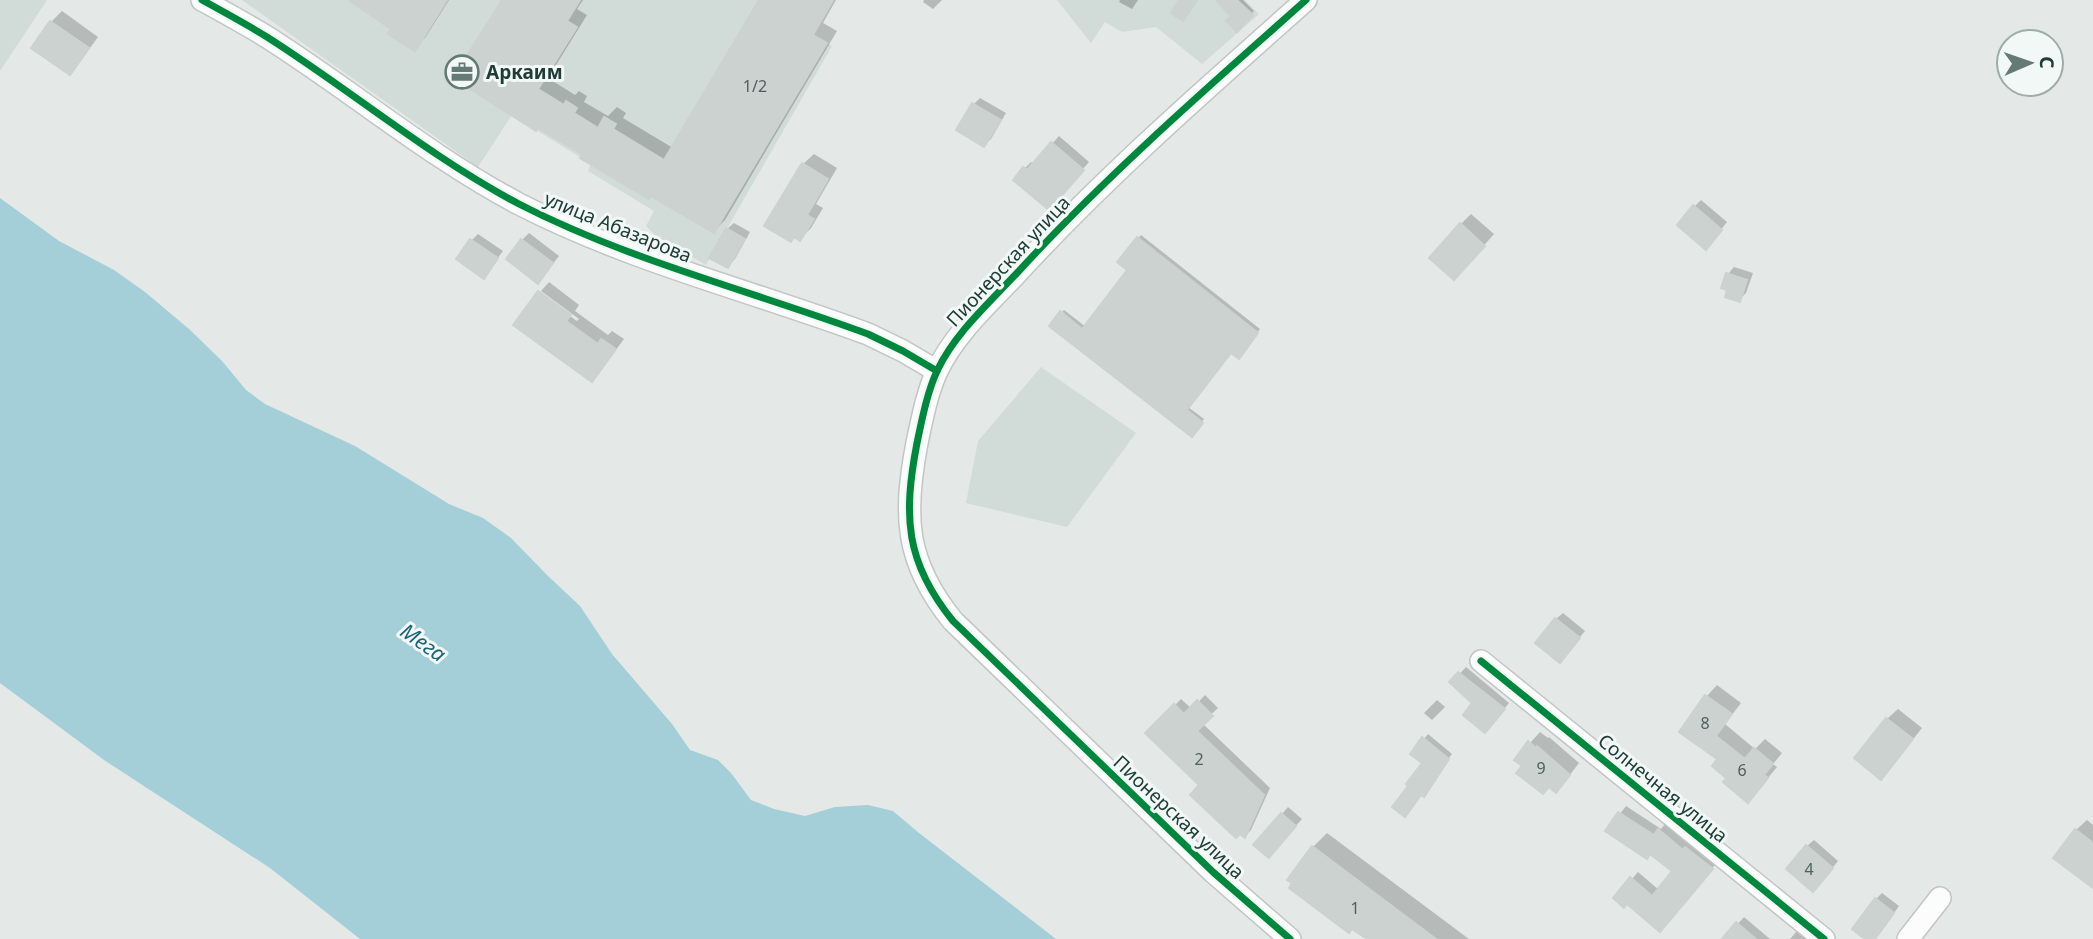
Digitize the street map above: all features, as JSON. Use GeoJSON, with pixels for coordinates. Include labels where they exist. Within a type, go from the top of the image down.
{"type":"FeatureCollection","features":[{"type":"Feature","properties":{"kind":"street","name":"улица Абазарова"},"geometry":{"type":"LineString","coordinates":[[202,0],[267,37],[471,177],[518,203],[568,228],[625,251],[867,334],[937,371]]}},
{"type":"Feature","properties":{"kind":"street","name":"Пионерская улица"},"geometry":{"type":"LineString","coordinates":[[1290,939],[1213,872],[973,642],[936,600],[916,559],[909,522],[909,498],[911,472],[928,399],[937,371],[954,343],[1071,215],[1306,0]]}},
{"type":"Feature","properties":{"kind":"street","name":"Солнечная улица"},"geometry":{"type":"LineString","coordinates":[[1482,661],[1824,939]]}},
{"type":"Feature","properties":{"kind":"street"},"geometry":{"type":"LineString","coordinates":[[1908,939],[1940,898]]}},
{"type":"Feature","properties":{"kind":"shaded area"},"geometry":{"type":"Polygon","coordinates":[[[0,0],[47,0],[0,71],[0,0]]]}},
{"type":"Feature","properties":{"kind":"shaded area"},"geometry":{"type":"Polygon","coordinates":[[[242,0],[833,0],[813,34],[832,46],[706,265],[656,236],[646,226],[654,211],[588,171],[591,164],[512,115],[478,167],[242,0]]]}},
{"type":"Feature","properties":{"kind":"shaded area"},"geometry":{"type":"Polygon","coordinates":[[[1057,0],[1245,0],[1259,14],[1202,64],[1156,27],[1122,32],[1105,22],[1091,43],[1057,0]]]}},
{"type":"Feature","properties":{"kind":"shaded area"},"geometry":{"type":"Polygon","coordinates":[[[1041,367],[1136,433],[1067,527],[966,503],[978,441],[1041,367]]]}},
{"type":"Feature","properties":{"kind":"water","name":"Мега"},"geometry":{"type":"Polygon","coordinates":[[[0,198],[59,241],[114,270],[145,292],[189,329],[222,361],[246,390],[265,404],[355,446],[449,504],[483,518],[511,538],[580,606],[612,654],[672,724],[690,750],[718,760],[751,800],[805,816],[835,807],[868,805],[893,811],[1056,939],[360,939],[270,868],[104,760],[0,683],[0,198]]]}},
{"type":"Feature","properties":{"kind":"building"},"geometry":{"type":"Polygon","coordinates":[[[349,0],[447,0],[415,51],[388,34],[391,29],[349,0]]]}},
{"type":"Feature","properties":{"kind":"building"},"geometry":{"type":"Polygon","coordinates":[[[502,0],[580,0],[567,21],[577,27],[538,89],[564,105],[566,101],[577,108],[574,113],[598,128],[604,117],[616,124],[613,129],[664,160],[759,0],[833,0],[813,35],[827,43],[714,233],[651,196],[649,199],[580,158],[582,154],[538,128],[536,131],[453,78],[502,0]]]}},
{"type":"Feature","properties":{"kind":"building"},"geometry":{"type":"Polygon","coordinates":[[[1179,0],[1197,0],[1183,21],[1171,13],[1179,0]]]}},
{"type":"Feature","properties":{"kind":"building"},"geometry":{"type":"Polygon","coordinates":[[[1216,0],[1237,0],[1253,15],[1237,32],[1226,21],[1231,16],[1216,0]]]}},
{"type":"Feature","properties":{"kind":"building"},"geometry":{"type":"Polygon","coordinates":[[[50,21],[89,48],[70,75],[31,48],[50,21]]]}},
{"type":"Feature","properties":{"kind":"building"},"geometry":{"type":"Polygon","coordinates":[[[972,103],[1001,120],[984,147],[956,130],[972,103]]]}},
{"type":"Feature","properties":{"kind":"building"},"geometry":{"type":"Polygon","coordinates":[[[1051,142],[1084,170],[1049,210],[1013,180],[1023,167],[1027,170],[1051,142]]]}},
{"type":"Feature","properties":{"kind":"building"},"geometry":{"type":"Polygon","coordinates":[[[802,163],[828,179],[807,215],[814,219],[800,241],[794,237],[791,242],[764,226],[802,163]]]}},
{"type":"Feature","properties":{"kind":"building"},"geometry":{"type":"Polygon","coordinates":[[[1693,205],[1722,230],[1706,250],[1677,225],[1693,205]]]}},
{"type":"Feature","properties":{"kind":"building"},"geometry":{"type":"Polygon","coordinates":[[[1460,223],[1485,246],[1454,280],[1429,258],[1460,223]]]}},
{"type":"Feature","properties":{"kind":"building"},"geometry":{"type":"Polygon","coordinates":[[[726,228],[745,239],[728,268],[709,258],[726,228]]]}},
{"type":"Feature","properties":{"kind":"building"},"geometry":{"type":"Polygon","coordinates":[[[1137,237],[1258,333],[1239,359],[1231,353],[1187,410],[1203,423],[1192,437],[1049,326],[1060,311],[1082,329],[1127,270],[1117,262],[1137,237]]]}},
{"type":"Feature","properties":{"kind":"building"},"geometry":{"type":"Polygon","coordinates":[[[470,239],[498,258],[484,279],[456,259],[470,239]]]}},
{"type":"Feature","properties":{"kind":"building"},"geometry":{"type":"Polygon","coordinates":[[[521,239],[553,263],[538,284],[506,259],[521,239]]]}},
{"type":"Feature","properties":{"kind":"building"},"geometry":{"type":"Polygon","coordinates":[[[1726,273],[1747,280],[1740,302],[1725,297],[1727,290],[1721,288],[1726,273]]]}},
{"type":"Feature","properties":{"kind":"building"},"geometry":{"type":"Polygon","coordinates":[[[538,291],[571,315],[566,321],[598,344],[601,339],[616,349],[592,382],[513,325],[538,291]]]}},
{"type":"Feature","properties":{"kind":"building"},"geometry":{"type":"Polygon","coordinates":[[[1555,618],[1580,638],[1560,663],[1535,643],[1555,618]]]}},
{"type":"Feature","properties":{"kind":"building"},"geometry":{"type":"Polygon","coordinates":[[[1458,672],[1505,709],[1485,733],[1463,715],[1472,703],[1449,682],[1458,672]]]}},
{"type":"Feature","properties":{"kind":"building"},"geometry":{"type":"Polygon","coordinates":[[[1705,695],[1732,714],[1716,736],[1745,759],[1754,748],[1773,764],[1764,775],[1768,778],[1748,803],[1723,782],[1726,778],[1712,766],[1717,759],[1679,732],[1705,695]]]}},
{"type":"Feature","properties":{"kind":"building"},"geometry":{"type":"Polygon","coordinates":[[[1197,700],[1213,716],[1197,731],[1264,795],[1245,838],[1240,834],[1236,838],[1190,795],[1199,785],[1145,733],[1174,704],[1184,714],[1197,700]]]}},
{"type":"Feature","properties":{"kind":"building"},"geometry":{"type":"Polygon","coordinates":[[[1886,718],[1913,739],[1881,780],[1854,758],[1886,718]]]}},
{"type":"Feature","properties":{"kind":"building"},"geometry":{"type":"Polygon","coordinates":[[[1422,737],[1449,759],[1424,797],[1421,795],[1405,817],[1392,807],[1422,763],[1410,754],[1422,737]]]}},
{"type":"Feature","properties":{"kind":"building"},"geometry":{"type":"Polygon","coordinates":[[[1528,741],[1570,775],[1556,793],[1549,787],[1543,794],[1516,773],[1522,766],[1514,760],[1528,741]]]}},
{"type":"Feature","properties":{"kind":"building"},"geometry":{"type":"Polygon","coordinates":[[[1618,812],[1654,835],[1658,829],[1683,850],[1685,847],[1713,869],[1660,932],[1627,904],[1624,908],[1613,898],[1630,877],[1652,896],[1672,871],[1650,854],[1647,859],[1605,831],[1618,812]]]}},
{"type":"Feature","properties":{"kind":"building"},"geometry":{"type":"Polygon","coordinates":[[[1281,813],[1296,826],[1269,858],[1253,845],[1281,813]]]}},
{"type":"Feature","properties":{"kind":"building"},"geometry":{"type":"Polygon","coordinates":[[[2075,829],[2093,843],[2093,888],[2053,858],[2075,829]]]}},
{"type":"Feature","properties":{"kind":"building"},"geometry":{"type":"Polygon","coordinates":[[[1806,845],[1833,868],[1813,892],[1786,869],[1806,845]]]}},
{"type":"Feature","properties":{"kind":"building"},"geometry":{"type":"Polygon","coordinates":[[[1312,846],[1436,939],[1367,939],[1352,929],[1349,933],[1289,888],[1292,883],[1287,880],[1312,846]]]}},
{"type":"Feature","properties":{"kind":"building"},"geometry":{"type":"Polygon","coordinates":[[[1875,898],[1894,913],[1875,939],[1865,939],[1852,929],[1875,898]]]}},
{"type":"Feature","properties":{"kind":"building"},"geometry":{"type":"Polygon","coordinates":[[[1736,922],[1756,939],[1722,939],[1736,922]]]}},
{"type":"Feature","properties":{"kind":"cycle path"},"geometry":{"type":"LineString","coordinates":[[202,0],[267,37],[454,166],[519,204],[648,259],[868,334],[937,371]]}},
{"type":"Feature","properties":{"kind":"cycle path"},"geometry":{"type":"LineString","coordinates":[[1290,939],[1213,872],[953,621],[925,579],[917,558],[912,537],[910,493],[928,397],[944,357],[963,331],[1051,237],[1122,167],[1306,0]]}},
{"type":"Feature","properties":{"kind":"cycle path"},"geometry":{"type":"LineString","coordinates":[[1481,661],[1824,939]]}},
{"type":"Feature","properties":{"kind":"place","name":"Аркаим"},"geometry":{"type":"Point","coordinates":[462,72]}}]}
